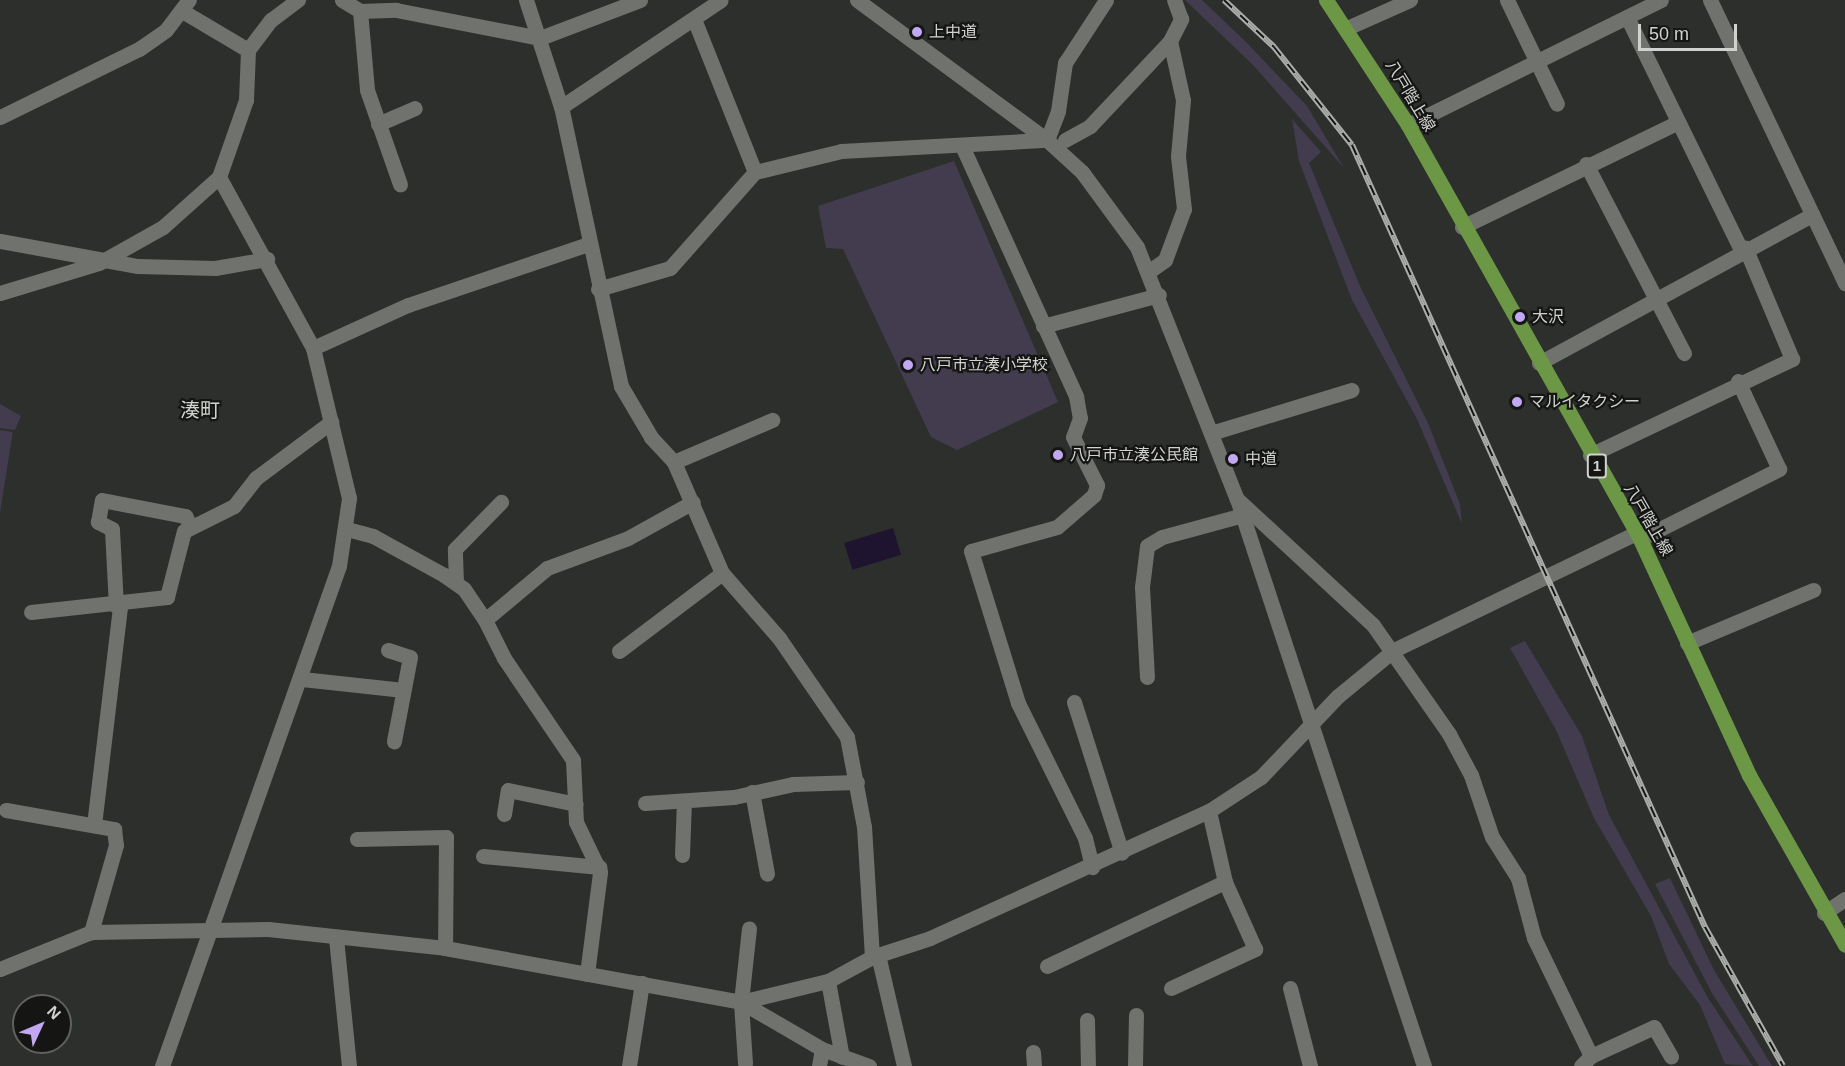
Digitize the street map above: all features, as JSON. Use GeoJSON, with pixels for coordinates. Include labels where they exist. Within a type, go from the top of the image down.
{"type":"FeatureCollection","features":[{"type":"Feature","properties":{"kind":"main road","name":"八戸階上線"},"geometry":{"type":"LineString","coordinates":[[1326,0],[1347,28],[1407,125],[1590,455],[1638,536],[1749,775],[1824,913],[1845,945]]}},
{"type":"Feature","properties":{"kind":"street"},"geometry":{"type":"LineString","coordinates":[[0,293],[99,263],[163,227],[219,177],[246,100],[248,50],[271,20],[298,0]]}},
{"type":"Feature","properties":{"kind":"street"},"geometry":{"type":"LineString","coordinates":[[342,0],[360,11],[396,10],[540,38],[640,0]]}},
{"type":"Feature","properties":{"kind":"street"},"geometry":{"type":"LineString","coordinates":[[526,0],[561,107],[588,244],[621,386],[651,437],[674,462],[722,573],[779,639],[847,736],[857,782],[875,956],[904,1066]]}},
{"type":"Feature","properties":{"kind":"street"},"geometry":{"type":"LineString","coordinates":[[561,107],[721,0]]}},
{"type":"Feature","properties":{"kind":"street"},"geometry":{"type":"LineString","coordinates":[[857,0],[1047,140],[1109,205],[1148,272],[1238,499],[1424,1066]]}},
{"type":"Feature","properties":{"kind":"street"},"geometry":{"type":"LineString","coordinates":[[1047,140],[1058,111],[1065,63],[1106,0]]}},
{"type":"Feature","properties":{"kind":"street"},"geometry":{"type":"LineString","coordinates":[[1065,140],[1090,126],[1170,41],[1181,19],[1174,0]]}},
{"type":"Feature","properties":{"kind":"street"},"geometry":{"type":"LineString","coordinates":[[1347,28],[1410,0]]}},
{"type":"Feature","properties":{"kind":"street"},"geometry":{"type":"LineString","coordinates":[[1507,0],[1557,104]]}},
{"type":"Feature","properties":{"kind":"street"},"geometry":{"type":"LineString","coordinates":[[1407,125],[1660,0]]}},
{"type":"Feature","properties":{"kind":"street"},"geometry":{"type":"LineString","coordinates":[[1710,0],[1845,283]]}},
{"type":"Feature","properties":{"kind":"street"},"geometry":{"type":"LineString","coordinates":[[0,117],[140,49],[186,5],[248,50]]}},
{"type":"Feature","properties":{"kind":"street"},"geometry":{"type":"LineString","coordinates":[[360,11],[367,90],[400,184]]}},
{"type":"Feature","properties":{"kind":"street"},"geometry":{"type":"LineString","coordinates":[[1590,455],[1738,381],[1792,359],[1743,248],[1627,16]]}},
{"type":"Feature","properties":{"kind":"street"},"geometry":{"type":"LineString","coordinates":[[694,19],[755,172]]}},
{"type":"Feature","properties":{"kind":"street"},"geometry":{"type":"LineString","coordinates":[[1148,272],[1165,260],[1184,209],[1178,156],[1184,100],[1170,41]]}},
{"type":"Feature","properties":{"kind":"street"},"geometry":{"type":"LineString","coordinates":[[378,124],[415,108]]}},
{"type":"Feature","properties":{"kind":"street"},"geometry":{"type":"LineString","coordinates":[[1462,227],[1586,164],[1678,122]]}},
{"type":"Feature","properties":{"kind":"street"},"geometry":{"type":"LineString","coordinates":[[598,289],[670,267],[755,172],[841,151],[963,148],[1047,140]]}},
{"type":"Feature","properties":{"kind":"street"},"geometry":{"type":"LineString","coordinates":[[963,148],[1076,396],[1080,418],[1073,437],[1097,485],[1094,495],[1057,527],[971,551],[1018,703],[1085,838],[1092,867]]}},
{"type":"Feature","properties":{"kind":"street"},"geometry":{"type":"LineString","coordinates":[[1586,164],[1654,299],[1684,352]]}},
{"type":"Feature","properties":{"kind":"street"},"geometry":{"type":"LineString","coordinates":[[162,1066],[208,928],[302,678],[347,529],[349,498],[313,348],[267,259],[219,177]]}},
{"type":"Feature","properties":{"kind":"street"},"geometry":{"type":"LineString","coordinates":[[1539,363],[1743,248],[1812,215]]}},
{"type":"Feature","properties":{"kind":"street"},"geometry":{"type":"LineString","coordinates":[[0,241],[99,263],[215,268],[267,259]]}},
{"type":"Feature","properties":{"kind":"street"},"geometry":{"type":"LineString","coordinates":[[313,348],[408,306],[588,244]]}},
{"type":"Feature","properties":{"kind":"street"},"geometry":{"type":"LineString","coordinates":[[1043,326],[1159,295]]}},
{"type":"Feature","properties":{"kind":"street"},"geometry":{"type":"LineString","coordinates":[[741,1002],[828,981],[875,956],[1092,867],[1209,811],[1261,777],[1394,650],[1779,469],[1738,381]]}},
{"type":"Feature","properties":{"kind":"street"},"geometry":{"type":"LineString","coordinates":[[1211,433],[1352,390]]}},
{"type":"Feature","properties":{"kind":"street"},"geometry":{"type":"LineString","coordinates":[[674,462],[772,420]]}},
{"type":"Feature","properties":{"kind":"street"},"geometry":{"type":"LineString","coordinates":[[31,612],[118,606],[167,597],[184,531],[190,525],[234,506],[256,478],[331,422]]}},
{"type":"Feature","properties":{"kind":"street"},"geometry":{"type":"LineString","coordinates":[[1238,499],[1394,650],[1463,758],[1485,822],[1518,878],[1534,938],[1586,1061],[1654,1027],[1671,1056]]}},
{"type":"Feature","properties":{"kind":"street"},"geometry":{"type":"LineString","coordinates":[[94,825],[118,606],[112,529],[98,522],[102,500],[185,516],[190,525]]}},
{"type":"Feature","properties":{"kind":"street"},"geometry":{"type":"LineString","coordinates":[[456,584],[455,549],[501,502]]}},
{"type":"Feature","properties":{"kind":"street"},"geometry":{"type":"LineString","coordinates":[[485,620],[547,568],[628,538],[693,502]]}},
{"type":"Feature","properties":{"kind":"street"},"geometry":{"type":"LineString","coordinates":[[1147,677],[1142,587],[1147,546],[1162,537],[1243,515]]}},
{"type":"Feature","properties":{"kind":"street"},"geometry":{"type":"LineString","coordinates":[[347,529],[373,536],[456,584],[485,620],[504,658],[573,760],[580,835],[599,867],[587,974]]}},
{"type":"Feature","properties":{"kind":"street"},"geometry":{"type":"LineString","coordinates":[[619,651],[722,573]]}},
{"type":"Feature","properties":{"kind":"street"},"geometry":{"type":"LineString","coordinates":[[1687,643],[1813,590]]}},
{"type":"Feature","properties":{"kind":"street"},"geometry":{"type":"LineString","coordinates":[[388,650],[410,657],[394,741]]}},
{"type":"Feature","properties":{"kind":"street"},"geometry":{"type":"LineString","coordinates":[[302,678],[403,690]]}},
{"type":"Feature","properties":{"kind":"street"},"geometry":{"type":"LineString","coordinates":[[1074,702],[1122,853]]}},
{"type":"Feature","properties":{"kind":"street"},"geometry":{"type":"LineString","coordinates":[[645,803],[684,801],[857,782]]}},
{"type":"Feature","properties":{"kind":"street"},"geometry":{"type":"LineString","coordinates":[[504,814],[508,790],[576,804]]}},
{"type":"Feature","properties":{"kind":"street"},"geometry":{"type":"LineString","coordinates":[[752,792],[768,874]]}},
{"type":"Feature","properties":{"kind":"street"},"geometry":{"type":"LineString","coordinates":[[682,855],[684,801]]}},
{"type":"Feature","properties":{"kind":"street"},"geometry":{"type":"LineString","coordinates":[[6,810],[114,829],[116,845],[91,932]]}},
{"type":"Feature","properties":{"kind":"street"},"geometry":{"type":"LineString","coordinates":[[1171,988],[1255,949],[1225,882],[1209,811]]}},
{"type":"Feature","properties":{"kind":"street"},"geometry":{"type":"LineString","coordinates":[[357,839],[446,837],[445,948]]}},
{"type":"Feature","properties":{"kind":"street"},"geometry":{"type":"LineString","coordinates":[[483,856],[599,867]]}},
{"type":"Feature","properties":{"kind":"street"},"geometry":{"type":"LineString","coordinates":[[1047,966],[1225,882]]}},
{"type":"Feature","properties":{"kind":"street"},"geometry":{"type":"LineString","coordinates":[[1824,913],[1845,899]]}},
{"type":"Feature","properties":{"kind":"street"},"geometry":{"type":"LineString","coordinates":[[0,969],[91,932],[208,928],[445,948],[741,1002],[822,1049],[870,1066]]}},
{"type":"Feature","properties":{"kind":"street"},"geometry":{"type":"LineString","coordinates":[[745,1063],[741,1002],[749,928]]}},
{"type":"Feature","properties":{"kind":"street"},"geometry":{"type":"LineString","coordinates":[[336,938],[349,1066]]}},
{"type":"Feature","properties":{"kind":"street"},"geometry":{"type":"LineString","coordinates":[[828,981],[843,1057]]}},
{"type":"Feature","properties":{"kind":"street"},"geometry":{"type":"LineString","coordinates":[[628,1066],[642,983]]}},
{"type":"Feature","properties":{"kind":"street"},"geometry":{"type":"LineString","coordinates":[[1290,988],[1310,1066]]}},
{"type":"Feature","properties":{"kind":"street"},"geometry":{"type":"LineString","coordinates":[[1136,1015],[1136,1066]]}},
{"type":"Feature","properties":{"kind":"street"},"geometry":{"type":"LineString","coordinates":[[1087,1020],[1088,1066]]}},
{"type":"Feature","properties":{"kind":"street"},"geometry":{"type":"LineString","coordinates":[[819,1066],[822,1049]]}},
{"type":"Feature","properties":{"kind":"shaded area"},"geometry":{"type":"Polygon","coordinates":[[[1185,0],[1202,0],[1307,106],[1344,168],[1253,65],[1185,0]]]}},
{"type":"Feature","properties":{"kind":"shaded area"},"geometry":{"type":"Polygon","coordinates":[[[1292,119],[1321,152],[1309,163],[1360,286],[1428,423],[1460,504],[1462,524],[1417,419],[1352,300],[1299,161],[1292,119]]]}},
{"type":"Feature","properties":{"kind":"shaded area"},"geometry":{"type":"Polygon","coordinates":[[[954,161],[1058,402],[957,450],[931,437],[843,249],[826,248],[818,206],[954,161]]]}},
{"type":"Feature","properties":{"kind":"shaded area"},"geometry":{"type":"Polygon","coordinates":[[[0,404],[21,416],[15,430],[0,428],[0,404]]]}},
{"type":"Feature","properties":{"kind":"shaded area"},"geometry":{"type":"Polygon","coordinates":[[[0,430],[13,432],[0,513],[0,430]]]}},
{"type":"Feature","properties":{"kind":"shaded area"},"geometry":{"type":"Polygon","coordinates":[[[893,528],[901,555],[852,570],[844,543],[893,528]]]}},
{"type":"Feature","properties":{"kind":"shaded area"},"geometry":{"type":"Polygon","coordinates":[[[1525,641],[1582,736],[1609,815],[1708,998],[1753,1066],[1725,1064],[1700,1005],[1669,964],[1651,916],[1594,818],[1556,730],[1510,648],[1525,641]]]}},
{"type":"Feature","properties":{"kind":"shaded area"},"geometry":{"type":"Polygon","coordinates":[[[1670,878],[1714,970],[1772,1066],[1759,1066],[1712,993],[1655,884],[1670,878]]]}},
{"type":"Feature","properties":{"kind":"railway"},"geometry":{"type":"LineString","coordinates":[[1224,0],[1274,47],[1352,145],[1705,927],[1783,1066]]}},
{"type":"Feature","properties":{"kind":"place","name":"上中道"},"geometry":{"type":"Point","coordinates":[917,32]}},
{"type":"Feature","properties":{"kind":"place","name":"大沢"},"geometry":{"type":"Point","coordinates":[1520,317]}},
{"type":"Feature","properties":{"kind":"place","name":"八戸市立湊小学校"},"geometry":{"type":"Point","coordinates":[908,365]}},
{"type":"Feature","properties":{"kind":"place","name":"マルイタクシー"},"geometry":{"type":"Point","coordinates":[1517,402]}},
{"type":"Feature","properties":{"kind":"place","name":"八戸市立湊公民館"},"geometry":{"type":"Point","coordinates":[1058,455]}},
{"type":"Feature","properties":{"kind":"place","name":"中道"},"geometry":{"type":"Point","coordinates":[1233,459]}},
{"type":"Feature","properties":{"kind":"district","name":"湊町"},"geometry":{"type":"Point","coordinates":[200,410]}}]}
